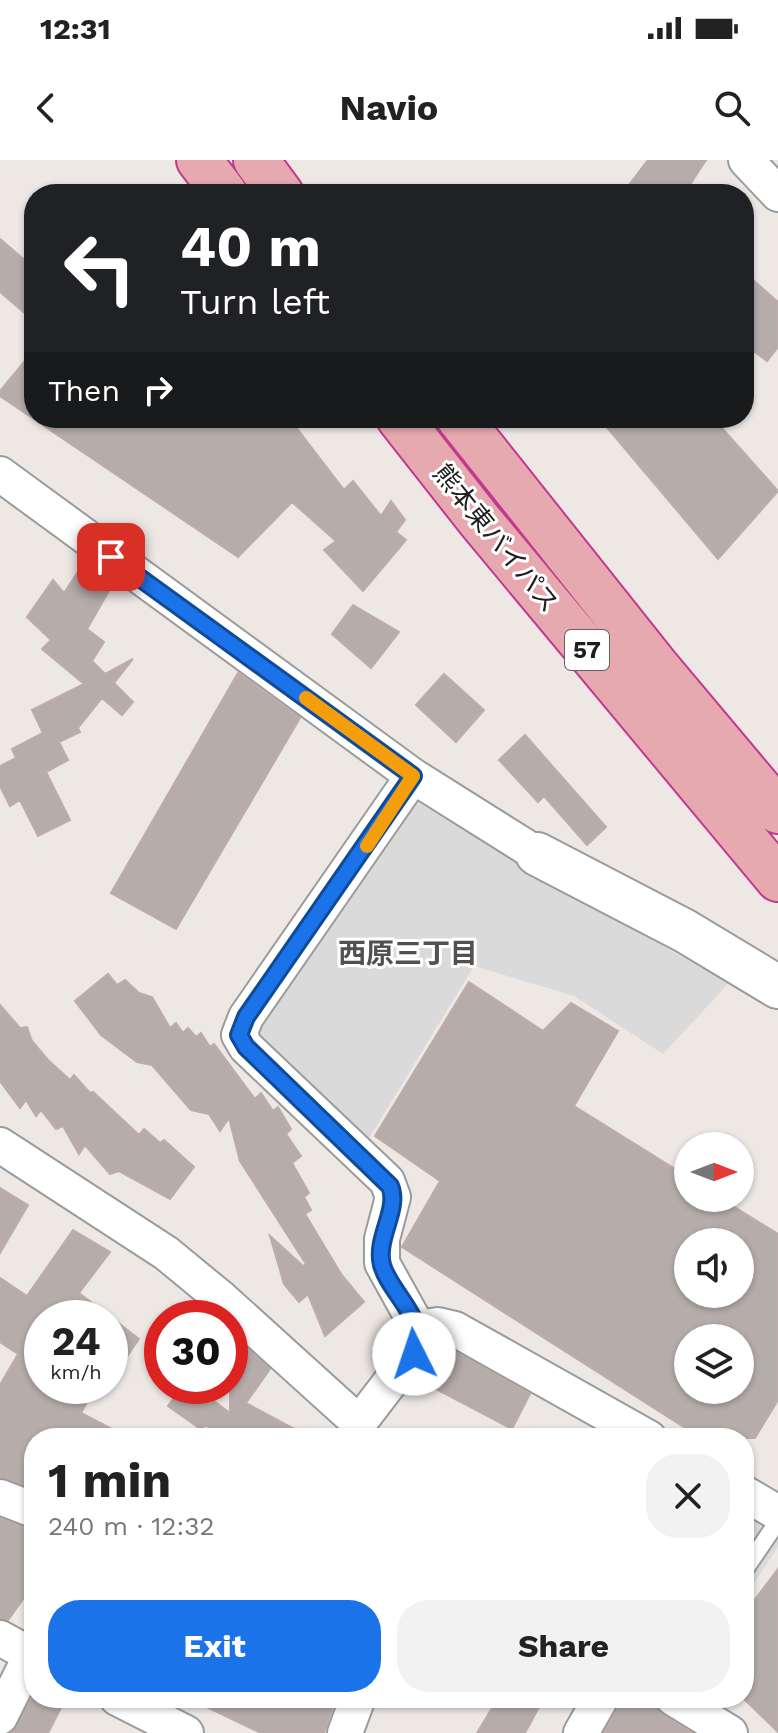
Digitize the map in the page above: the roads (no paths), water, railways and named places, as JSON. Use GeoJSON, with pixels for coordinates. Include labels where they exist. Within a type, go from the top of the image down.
{"type":"FeatureCollection","features":[{"type":"Feature","properties":{"kind":"highway"},"geometry":{"type":"LineString","coordinates":[[199,160],[217,184]]}},
{"type":"Feature","properties":{"kind":"highway"},"geometry":{"type":"LineString","coordinates":[[256,160],[274,184]]}},
{"type":"Feature","properties":{"kind":"highway","name":"熊本東バイパス"},"geometry":{"type":"LineString","coordinates":[[407,428],[480,521],[778,879]]}},
{"type":"Feature","properties":{"kind":"highway","name":"熊本東バイパス"},"geometry":{"type":"LineString","coordinates":[[467,428],[657,667],[778,811]]}},
{"type":"Feature","properties":{"kind":"street"},"geometry":{"type":"LineString","coordinates":[[746,160],[778,194]]}},
{"type":"Feature","properties":{"kind":"street"},"geometry":{"type":"LineString","coordinates":[[0,474],[413,776],[537,854],[685,931],[778,987]]}},
{"type":"Feature","properties":{"kind":"street"},"geometry":{"type":"LineString","coordinates":[[358,1428],[418,1346],[418,1328],[382,1263],[382,1239],[393,1197],[390,1186],[246,1047],[239,1035],[246,1017],[413,776]]}},
{"type":"Feature","properties":{"kind":"street"},"geometry":{"type":"LineString","coordinates":[[0,1145],[166,1253],[222,1299],[355,1428]]}},
{"type":"Feature","properties":{"kind":"street"},"geometry":{"type":"LineString","coordinates":[[418,1328],[438,1325],[455,1329],[631,1428]]}},
{"type":"Feature","properties":{"kind":"street"},"geometry":{"type":"LineString","coordinates":[[0,1497],[24,1506]]}},
{"type":"Feature","properties":{"kind":"street"},"geometry":{"type":"LineString","coordinates":[[754,1499],[778,1513]]}},
{"type":"Feature","properties":{"kind":"street"},"geometry":{"type":"LineString","coordinates":[[0,1638],[24,1651]]}},
{"type":"Feature","properties":{"kind":"street"},"geometry":{"type":"LineString","coordinates":[[0,1717],[24,1673]]}},
{"type":"Feature","properties":{"kind":"street"},"geometry":{"type":"LineString","coordinates":[[137,1708],[186,1733]]}},
{"type":"Feature","properties":{"kind":"street"},"geometry":{"type":"LineString","coordinates":[[345,1733],[354,1708]]}},
{"type":"Feature","properties":{"kind":"street"},"geometry":{"type":"LineString","coordinates":[[581,1733],[595,1708]]}},
{"type":"Feature","properties":{"kind":"street"},"geometry":{"type":"LineString","coordinates":[[689,1708],[730,1733]]}},
{"type":"Feature","properties":{"kind":"lane"},"geometry":{"type":"LineString","coordinates":[[754,1556],[778,1521]]}},
{"type":"Feature","properties":{"kind":"district","name":"西原三丁目"},"geometry":{"type":"Point","coordinates":[408,953]}}]}
